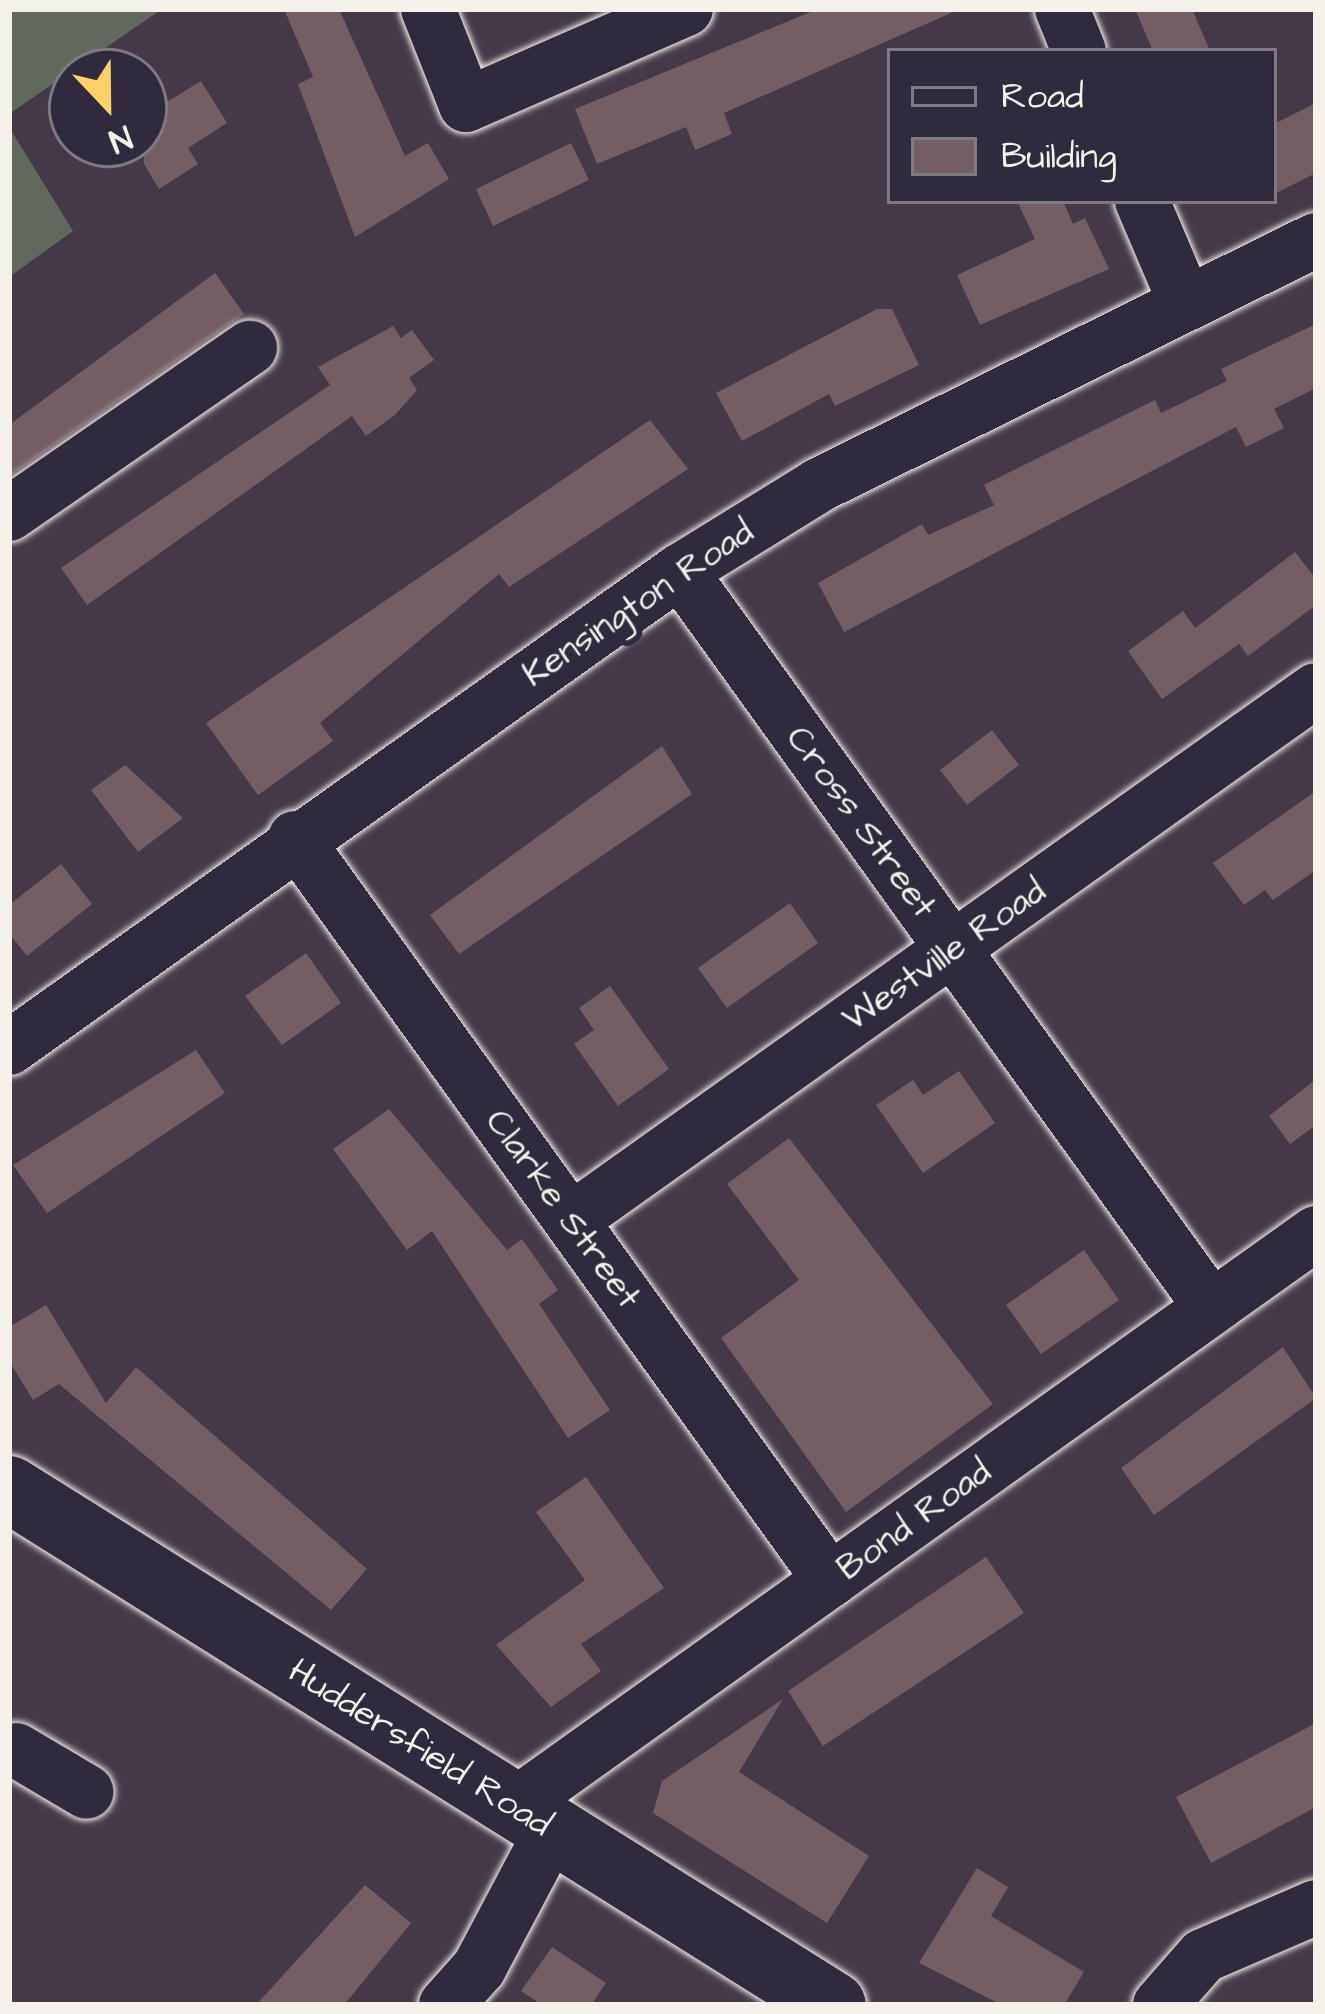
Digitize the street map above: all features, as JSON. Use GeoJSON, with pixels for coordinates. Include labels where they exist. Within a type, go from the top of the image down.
{"type":"FeatureCollection","features":[{"type":"Feature","properties":{"kind":"highway","name":"Huddersfield Road"},"geometry":{"type":"LineString","coordinates":[[9,1489],[832,2005]]}},
{"type":"Feature","properties":{"kind":"street"},"geometry":{"type":"LineString","coordinates":[[428,9],[466,105],[612,24],[686,9]]}},
{"type":"Feature","properties":{"kind":"street"},"geometry":{"type":"LineString","coordinates":[[1062,9],[1078,48]]}},
{"type":"Feature","properties":{"kind":"street"},"geometry":{"type":"LineString","coordinates":[[1143,204],[1183,297]]}},
{"type":"Feature","properties":{"kind":"street","name":"Kensington Road"},"geometry":{"type":"LineString","coordinates":[[9,1048],[296,838],[680,571],[819,485],[1183,297],[1316,240]]}},
{"type":"Feature","properties":{"kind":"street"},"geometry":{"type":"LineString","coordinates":[[9,514],[250,348]]}},
{"type":"Feature","properties":{"kind":"street","name":"Cross Street"},"geometry":{"type":"LineString","coordinates":[[680,571],[1211,1307]]}},
{"type":"Feature","properties":{"kind":"street","name":"Westville Road"},"geometry":{"type":"LineString","coordinates":[[571,1220],[1316,690]]}},
{"type":"Feature","properties":{"kind":"street","name":"Clarke Street"},"geometry":{"type":"LineString","coordinates":[[296,838],[830,1580]]}},
{"type":"Feature","properties":{"kind":"street","name":"Bond Road"},"geometry":{"type":"LineString","coordinates":[[532,1819],[830,1580],[1316,1233]]}},
{"type":"Feature","properties":{"kind":"street"},"geometry":{"type":"LineString","coordinates":[[11,1744],[87,1792]]}},
{"type":"Feature","properties":{"kind":"street"},"geometry":{"type":"LineString","coordinates":[[446,2005],[479,1968],[532,1819]]}},
{"type":"Feature","properties":{"kind":"street"},"geometry":{"type":"LineString","coordinates":[[1160,2005],[1203,1956],[1316,1907]]}},
{"type":"Feature","properties":{"kind":"green space"},"geometry":{"type":"Polygon","coordinates":[[[9,9],[162,9],[105,48],[48,48],[48,87],[9,114],[9,9]]]}},
{"type":"Feature","properties":{"kind":"green space"},"geometry":{"type":"Polygon","coordinates":[[[9,127],[73,231],[9,277],[9,127]]]}},
{"type":"Feature","properties":{"kind":"building"},"geometry":{"type":"Polygon","coordinates":[[[284,9],[339,9],[405,156],[428,143],[449,179],[355,237],[298,84],[313,77],[284,9]]]}},
{"type":"Feature","properties":{"kind":"building"},"geometry":{"type":"Polygon","coordinates":[[[818,9],[960,9],[724,113],[732,134],[695,150],[686,127],[597,164],[575,109],[818,9]]]}},
{"type":"Feature","properties":{"kind":"building"},"geometry":{"type":"Polygon","coordinates":[[[1135,9],[1192,9],[1209,48],[1152,48],[1135,9]]]}},
{"type":"Feature","properties":{"kind":"building"},"geometry":{"type":"Polygon","coordinates":[[[201,81],[227,123],[188,148],[198,164],[159,189],[146,168],[168,168],[168,101],[201,81]]]}},
{"type":"Feature","properties":{"kind":"building"},"geometry":{"type":"Polygon","coordinates":[[[1316,103],[1316,173],[1277,192],[1277,122],[1316,103]]]}},
{"type":"Feature","properties":{"kind":"building"},"geometry":{"type":"Polygon","coordinates":[[[571,143],[589,180],[493,226],[476,189],[571,143]]]}},
{"type":"Feature","properties":{"kind":"building"},"geometry":{"type":"Polygon","coordinates":[[[1018,204],[1064,204],[1073,224],[1085,218],[1109,269],[980,325],[957,275],[1035,239],[1018,204]]]}},
{"type":"Feature","properties":{"kind":"building"},"geometry":{"type":"Polygon","coordinates":[[[215,273],[244,314],[9,476],[9,425],[215,273]]]}},
{"type":"Feature","properties":{"kind":"building"},"geometry":{"type":"Polygon","coordinates":[[[877,309],[892,309],[919,365],[835,406],[829,394],[742,441],[716,393],[877,309]]]}},
{"type":"Feature","properties":{"kind":"building"},"geometry":{"type":"Polygon","coordinates":[[[1316,324],[1316,388],[1274,409],[1284,428],[1246,447],[1236,427],[844,632],[818,583],[922,524],[928,535],[994,505],[984,485],[1155,400],[1161,413],[1227,381],[1221,369],[1316,324]]]}},
{"type":"Feature","properties":{"kind":"building"},"geometry":{"type":"Polygon","coordinates":[[[393,326],[401,338],[412,330],[434,360],[409,378],[417,390],[395,415],[366,436],[352,416],[87,605],[61,568],[330,385],[318,367],[393,326]]]}},
{"type":"Feature","properties":{"kind":"building"},"geometry":{"type":"Polygon","coordinates":[[[650,420],[688,469],[509,587],[499,574],[320,723],[333,741],[258,795],[206,723],[650,420]]]}},
{"type":"Feature","properties":{"kind":"building"},"geometry":{"type":"Polygon","coordinates":[[[1295,552],[1316,579],[1316,605],[1248,656],[1239,644],[1162,699],[1128,651],[1183,611],[1195,628],[1295,552]]]}},
{"type":"Feature","properties":{"kind":"building"},"geometry":{"type":"Polygon","coordinates":[[[992,730],[1019,765],[967,805],[940,770],[992,730]]]}},
{"type":"Feature","properties":{"kind":"building"},"geometry":{"type":"Polygon","coordinates":[[[662,746],[692,794],[459,954],[430,915],[662,746]]]}},
{"type":"Feature","properties":{"kind":"building"},"geometry":{"type":"Polygon","coordinates":[[[125,765],[183,818],[138,852],[91,790],[125,765]]]}},
{"type":"Feature","properties":{"kind":"building"},"geometry":{"type":"Polygon","coordinates":[[[1316,791],[1316,870],[1273,900],[1265,890],[1244,905],[1213,863],[1316,791]]]}},
{"type":"Feature","properties":{"kind":"building"},"geometry":{"type":"Polygon","coordinates":[[[61,864],[92,904],[27,956],[9,933],[9,905],[61,864]]]}},
{"type":"Feature","properties":{"kind":"building"},"geometry":{"type":"Polygon","coordinates":[[[790,903],[818,943],[727,1008],[698,968],[790,903]]]}},
{"type":"Feature","properties":{"kind":"building"},"geometry":{"type":"Polygon","coordinates":[[[306,953],[341,1003],[282,1045],[245,996],[306,953]]]}},
{"type":"Feature","properties":{"kind":"building"},"geometry":{"type":"Polygon","coordinates":[[[610,986],[669,1069],[618,1106],[574,1044],[594,1030],[579,1008],[610,986]]]}},
{"type":"Feature","properties":{"kind":"building"},"geometry":{"type":"Polygon","coordinates":[[[196,1050],[225,1093],[47,1213],[13,1165],[196,1050]]]}},
{"type":"Feature","properties":{"kind":"building"},"geometry":{"type":"Polygon","coordinates":[[[959,1071],[995,1123],[923,1173],[876,1105],[913,1080],[923,1095],[959,1071]]]}},
{"type":"Feature","properties":{"kind":"building"},"geometry":{"type":"Polygon","coordinates":[[[1316,1079],[1316,1125],[1290,1144],[1269,1116],[1316,1079]]]}},
{"type":"Feature","properties":{"kind":"building"},"geometry":{"type":"Polygon","coordinates":[[[389,1109],[507,1250],[522,1239],[558,1290],[539,1304],[610,1410],[568,1438],[432,1231],[407,1250],[333,1149],[389,1109]]]}},
{"type":"Feature","properties":{"kind":"building"},"geometry":{"type":"Polygon","coordinates":[[[789,1138],[993,1404],[846,1512],[721,1338],[799,1280],[727,1184],[789,1138]]]}},
{"type":"Feature","properties":{"kind":"building"},"geometry":{"type":"Polygon","coordinates":[[[1084,1250],[1119,1300],[1041,1354],[1006,1305],[1084,1250]]]}},
{"type":"Feature","properties":{"kind":"building"},"geometry":{"type":"Polygon","coordinates":[[[46,1305],[106,1403],[136,1367],[367,1569],[331,1610],[59,1384],[33,1400],[9,1361],[9,1327],[46,1305]]]}},
{"type":"Feature","properties":{"kind":"building"},"geometry":{"type":"Polygon","coordinates":[[[1283,1347],[1316,1398],[1154,1515],[1121,1468],[1283,1347]]]}},
{"type":"Feature","properties":{"kind":"building"},"geometry":{"type":"Polygon","coordinates":[[[586,1477],[664,1588],[581,1644],[601,1671],[551,1707],[496,1645],[585,1580],[536,1512],[586,1477]]]}},
{"type":"Feature","properties":{"kind":"building"},"geometry":{"type":"Polygon","coordinates":[[[986,1557],[1024,1613],[823,1746],[788,1691],[986,1557]]]}},
{"type":"Feature","properties":{"kind":"building"},"geometry":{"type":"Polygon","coordinates":[[[783,1699],[739,1772],[869,1856],[827,1923],[653,1813],[662,1781],[783,1699]]]}},
{"type":"Feature","properties":{"kind":"building"},"geometry":{"type":"Polygon","coordinates":[[[1316,1723],[1316,1807],[1211,1863],[1176,1797],[1316,1723]]]}},
{"type":"Feature","properties":{"kind":"building"},"geometry":{"type":"Polygon","coordinates":[[[977,1868],[1008,1887],[991,1916],[1084,1972],[1064,2005],[1002,2005],[919,1963],[977,1868]]]}},
{"type":"Feature","properties":{"kind":"building"},"geometry":{"type":"Polygon","coordinates":[[[365,1885],[411,1923],[344,2005],[256,2005],[365,1885]]]}},
{"type":"Feature","properties":{"kind":"building"},"geometry":{"type":"Polygon","coordinates":[[[552,1947],[606,1983],[591,2005],[542,2005],[521,1991],[552,1947]]]}}]}
